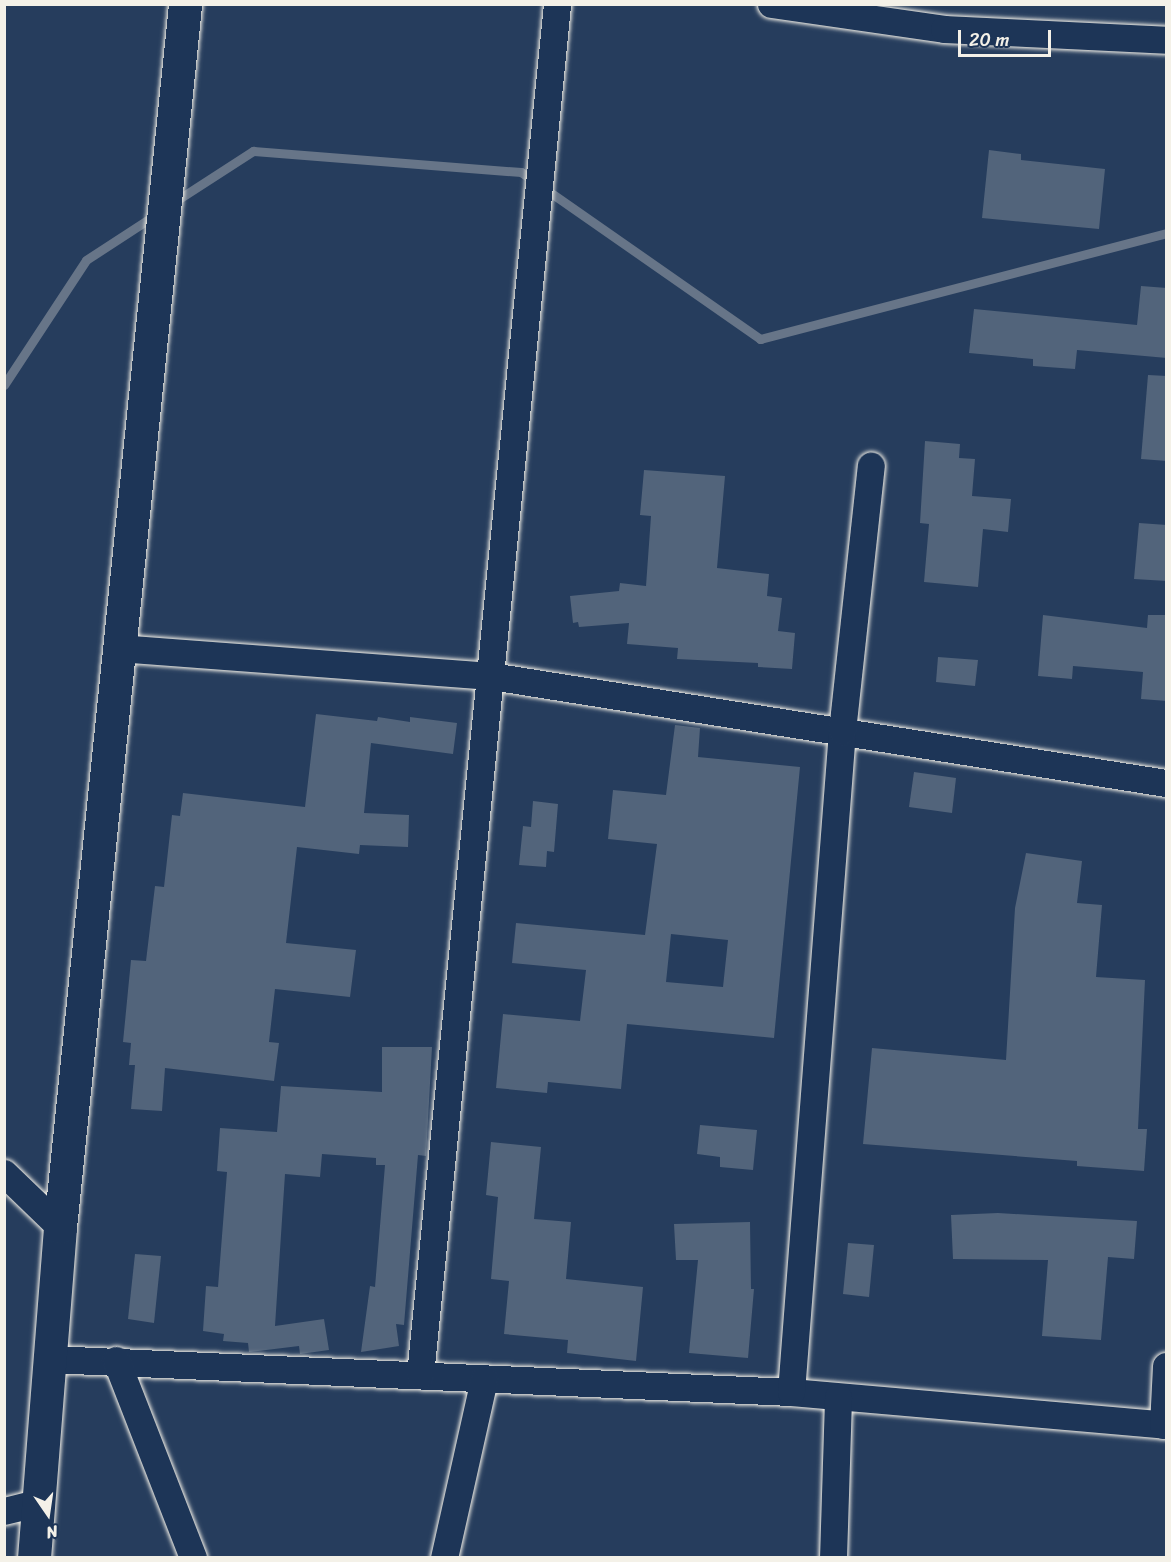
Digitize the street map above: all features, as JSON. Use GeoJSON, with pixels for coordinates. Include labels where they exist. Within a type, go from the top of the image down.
{"type":"FeatureCollection","features":[{"type":"Feature","properties":{"kind":"street"},"geometry":{"type":"LineString","coordinates":[[34,1557],[60,1227],[185,4]]}},
{"type":"Feature","properties":{"kind":"street"},"geometry":{"type":"LineString","coordinates":[[420,1375],[557,4]]}},
{"type":"Feature","properties":{"kind":"street"},"geometry":{"type":"LineString","coordinates":[[771,4],[944,29],[1167,40]]}},
{"type":"Feature","properties":{"kind":"street"},"geometry":{"type":"LineString","coordinates":[[791,1392],[842,731],[871,466]]}},
{"type":"Feature","properties":{"kind":"street"},"geometry":{"type":"LineString","coordinates":[[118,648],[491,676],[1167,783]]}},
{"type":"Feature","properties":{"kind":"street"},"geometry":{"type":"LineString","coordinates":[[4,1173],[60,1227]]}},
{"type":"Feature","properties":{"kind":"street"},"geometry":{"type":"LineString","coordinates":[[50,1359],[116,1360],[791,1392],[1165,1425],[1167,1366]]}},
{"type":"Feature","properties":{"kind":"street"},"geometry":{"type":"LineString","coordinates":[[116,1360],[193,1557]]}},
{"type":"Feature","properties":{"kind":"street"},"geometry":{"type":"LineString","coordinates":[[444,1557],[484,1379]]}},
{"type":"Feature","properties":{"kind":"street"},"geometry":{"type":"LineString","coordinates":[[833,1557],[838,1396]]}},
{"type":"Feature","properties":{"kind":"street"},"geometry":{"type":"LineString","coordinates":[[4,1511],[40,1502]]}},
{"type":"Feature","properties":{"kind":"building"},"geometry":{"type":"Polygon","coordinates":[[[989,150],[1021,154],[1021,160],[1105,169],[1099,229],[982,218],[989,150]]]}},
{"type":"Feature","properties":{"kind":"building"},"geometry":{"type":"Polygon","coordinates":[[[1141,286],[1167,288],[1167,358],[1077,350],[1075,369],[1033,366],[1033,359],[969,353],[974,309],[1137,325],[1141,286]]]}},
{"type":"Feature","properties":{"kind":"building"},"geometry":{"type":"Polygon","coordinates":[[[1148,375],[1167,376],[1167,461],[1141,459],[1148,375]]]}},
{"type":"Feature","properties":{"kind":"building"},"geometry":{"type":"Polygon","coordinates":[[[925,441],[960,444],[959,458],[975,459],[972,496],[1011,499],[1008,532],[983,529],[978,587],[924,582],[929,524],[920,523],[925,441]]]}},
{"type":"Feature","properties":{"kind":"building"},"geometry":{"type":"Polygon","coordinates":[[[644,470],[725,476],[717,568],[769,574],[767,596],[782,598],[778,631],[795,633],[792,669],[758,667],[758,663],[677,659],[678,648],[627,644],[629,623],[579,627],[578,622],[573,623],[570,596],[619,591],[620,583],[646,586],[651,516],[640,515],[644,470]]]}},
{"type":"Feature","properties":{"kind":"building"},"geometry":{"type":"Polygon","coordinates":[[[1139,523],[1167,525],[1167,581],[1134,579],[1139,523]]]}},
{"type":"Feature","properties":{"kind":"building"},"geometry":{"type":"Polygon","coordinates":[[[1043,615],[1147,628],[1148,615],[1167,615],[1167,701],[1141,699],[1143,672],[1073,666],[1072,679],[1038,676],[1043,615]]]}},
{"type":"Feature","properties":{"kind":"building"},"geometry":{"type":"Polygon","coordinates":[[[938,657],[978,660],[975,686],[936,682],[938,657]]]}},
{"type":"Feature","properties":{"kind":"building"},"geometry":{"type":"Polygon","coordinates":[[[316,714],[377,721],[378,717],[410,722],[410,717],[457,723],[453,754],[371,743],[364,813],[409,815],[408,847],[360,845],[359,854],[297,847],[286,943],[356,950],[350,997],[275,989],[269,1042],[279,1043],[274,1081],[165,1068],[162,1111],[131,1109],[135,1065],[129,1065],[131,1043],[123,1042],[131,960],[146,961],[155,886],[164,887],[172,815],[180,816],[183,793],[305,807],[316,714]]]}},
{"type":"Feature","properties":{"kind":"building"},"geometry":{"type":"Polygon","coordinates":[[[675,725],[700,728],[698,757],[800,767],[774,1038],[627,1024],[621,1089],[548,1082],[547,1093],[496,1088],[503,1014],[580,1021],[586,970],[512,963],[516,923],[645,935],[657,844],[608,839],[613,790],[666,795],[675,725]],[[671,934],[666,982],[723,987],[728,940],[671,934]]]}},
{"type":"Feature","properties":{"kind":"building"},"geometry":{"type":"Polygon","coordinates":[[[914,772],[956,778],[952,813],[909,807],[914,772]]]}},
{"type":"Feature","properties":{"kind":"building"},"geometry":{"type":"Polygon","coordinates":[[[533,801],[558,804],[554,852],[547,851],[546,867],[519,865],[523,826],[531,827],[533,801]]]}},
{"type":"Feature","properties":{"kind":"building"},"geometry":{"type":"Polygon","coordinates":[[[1026,853],[1082,861],[1077,903],[1102,905],[1096,977],[1145,980],[1138,1129],[1147,1129],[1144,1171],[1077,1166],[1077,1161],[863,1144],[872,1048],[1006,1060],[1015,908],[1026,853]]]}},
{"type":"Feature","properties":{"kind":"building"},"geometry":{"type":"Polygon","coordinates":[[[382,1047],[432,1047],[426,1156],[418,1155],[404,1325],[396,1324],[399,1346],[361,1352],[370,1286],[375,1287],[385,1165],[376,1165],[376,1158],[322,1154],[320,1177],[285,1174],[275,1326],[324,1319],[329,1350],[300,1354],[299,1346],[249,1352],[248,1343],[223,1341],[224,1334],[203,1331],[206,1286],[218,1287],[227,1172],[217,1171],[220,1128],[277,1132],[281,1086],[382,1092],[382,1047]]]}},
{"type":"Feature","properties":{"kind":"building"},"geometry":{"type":"Polygon","coordinates":[[[700,1125],[757,1130],[753,1170],[720,1167],[720,1157],[697,1154],[700,1125]]]}},
{"type":"Feature","properties":{"kind":"building"},"geometry":{"type":"Polygon","coordinates":[[[491,1142],[541,1147],[534,1219],[571,1222],[566,1279],[643,1287],[636,1361],[567,1353],[568,1340],[504,1334],[509,1281],[491,1279],[498,1197],[486,1195],[491,1142]]]}},
{"type":"Feature","properties":{"kind":"building"},"geometry":{"type":"Polygon","coordinates":[[[998,1213],[1137,1221],[1134,1259],[1108,1257],[1101,1340],[1042,1336],[1048,1260],[953,1259],[951,1215],[998,1213]]]}},
{"type":"Feature","properties":{"kind":"building"},"geometry":{"type":"Polygon","coordinates":[[[750,1222],[751,1289],[754,1289],[748,1358],[689,1353],[698,1260],[676,1260],[674,1224],[750,1222]]]}},
{"type":"Feature","properties":{"kind":"building"},"geometry":{"type":"Polygon","coordinates":[[[848,1243],[874,1245],[869,1297],[843,1294],[848,1243]]]}},
{"type":"Feature","properties":{"kind":"building"},"geometry":{"type":"Polygon","coordinates":[[[135,1254],[161,1256],[154,1323],[128,1319],[135,1254]]]}},
{"type":"Feature","properties":{"kind":"waterway"},"geometry":{"type":"LineString","coordinates":[[171,204],[253,151],[521,172],[760,339],[1166,233]]}},
{"type":"Feature","properties":{"kind":"waterway"},"geometry":{"type":"LineString","coordinates":[[4,385],[86,260],[155,215]]}}]}
